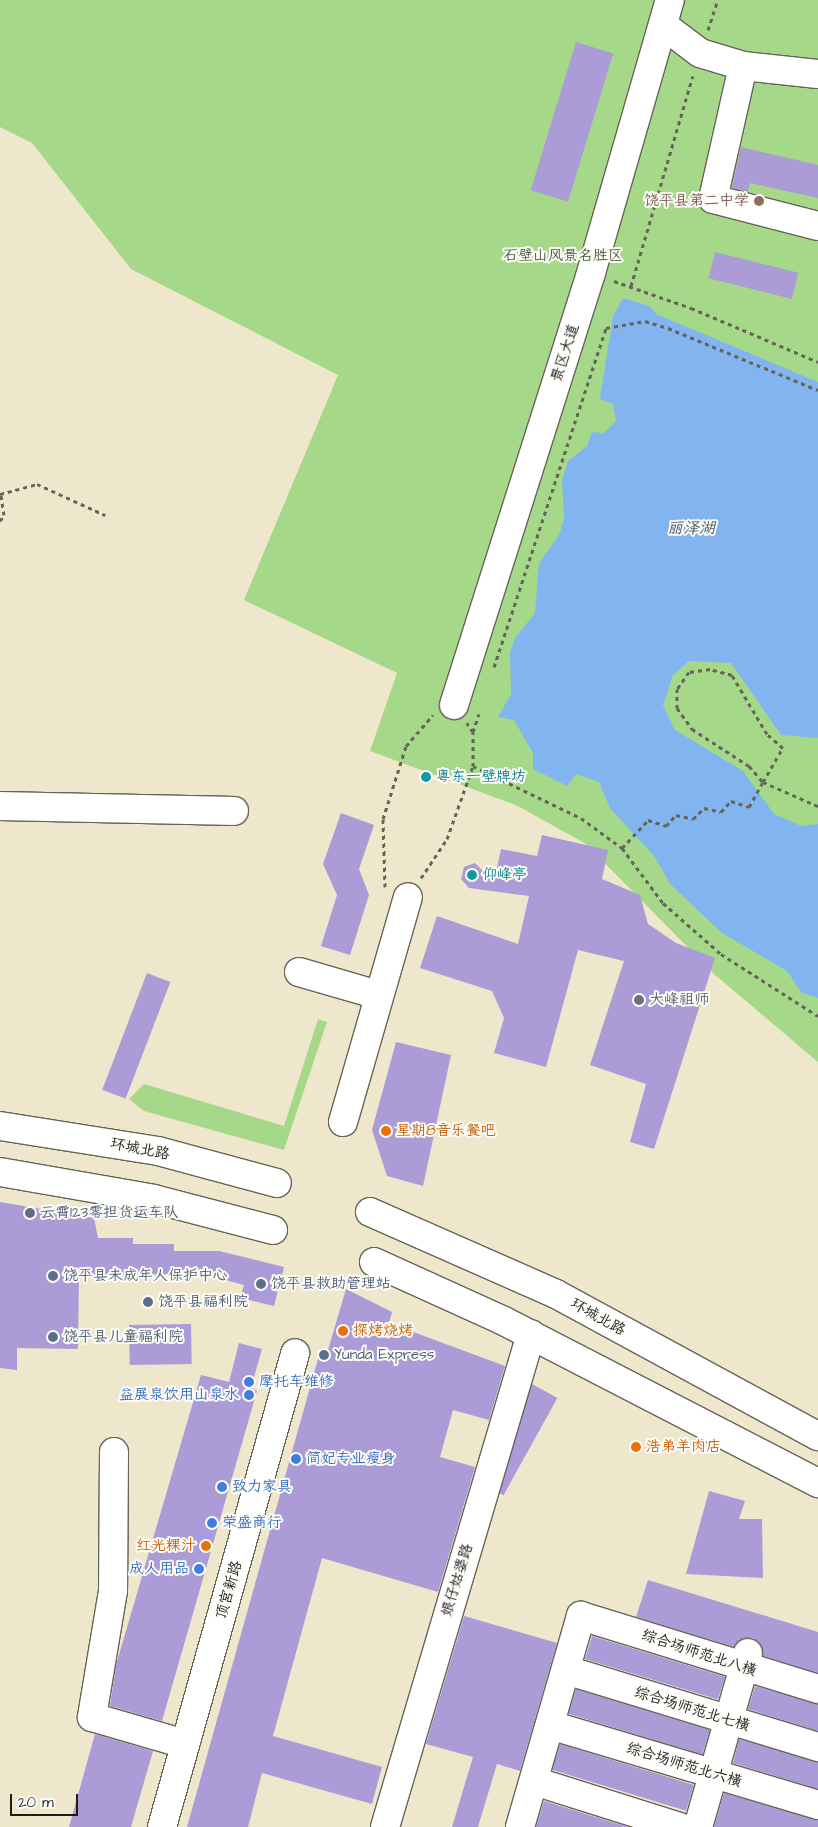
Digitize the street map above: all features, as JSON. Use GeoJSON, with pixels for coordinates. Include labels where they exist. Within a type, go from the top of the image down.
{"type":"FeatureCollection","features":[{"type":"Feature","properties":{"kind":"main road"},"geometry":{"type":"LineString","coordinates":[[667,12],[700,53],[753,65],[818,74]]}},
{"type":"Feature","properties":{"kind":"main road","name":"景区大道"},"geometry":{"type":"LineString","coordinates":[[454,705],[591,274],[667,12]]}},
{"type":"Feature","properties":{"kind":"main road"},"geometry":{"type":"LineString","coordinates":[[753,65],[713,199],[818,226]]}},
{"type":"Feature","properties":{"kind":"main road"},"geometry":{"type":"LineString","coordinates":[[0,806],[234,811]]}},
{"type":"Feature","properties":{"kind":"main road"},"geometry":{"type":"LineString","coordinates":[[343,1122],[378,995],[397,893]]}},
{"type":"Feature","properties":{"kind":"main road"},"geometry":{"type":"LineString","coordinates":[[299,972],[378,995]]}},
{"type":"Feature","properties":{"kind":"main road","name":"环城北路"},"geometry":{"type":"LineString","coordinates":[[0,1126],[158,1151],[277,1183]]}},
{"type":"Feature","properties":{"kind":"main road"},"geometry":{"type":"LineString","coordinates":[[0,1172],[154,1199],[273,1230]]}},
{"type":"Feature","properties":{"kind":"main road","name":"环城北路"},"geometry":{"type":"LineString","coordinates":[[370,1212],[556,1294],[818,1436]]}},
{"type":"Feature","properties":{"kind":"main road"},"geometry":{"type":"LineString","coordinates":[[374,1262],[531,1334],[818,1483]]}},
{"type":"Feature","properties":{"kind":"main road","name":"娘仔姑婆路"},"geometry":{"type":"LineString","coordinates":[[385,1827],[531,1334]]}},
{"type":"Feature","properties":{"kind":"main road","name":"顶宫新路"},"geometry":{"type":"LineString","coordinates":[[162,1827],[295,1353]]}},
{"type":"Feature","properties":{"kind":"main road"},"geometry":{"type":"LineString","coordinates":[[114,1452],[113,1591],[92,1717],[185,1744]]}},
{"type":"Feature","properties":{"kind":"main road","name":"综合场师范北八横"},"geometry":{"type":"LineString","coordinates":[[566,1670],[581,1616],[746,1660],[818,1689]]}},
{"type":"Feature","properties":{"kind":"main road"},"geometry":{"type":"LineString","coordinates":[[698,1827],[746,1660]]}},
{"type":"Feature","properties":{"kind":"main road"},"geometry":{"type":"LineString","coordinates":[[520,1827],[566,1670]]}},
{"type":"Feature","properties":{"kind":"main road","name":"综合场师范北七横"},"geometry":{"type":"LineString","coordinates":[[566,1670],[818,1746]]}},
{"type":"Feature","properties":{"kind":"main road","name":"综合场师范北六横"},"geometry":{"type":"LineString","coordinates":[[550,1725],[818,1805]]}},
{"type":"Feature","properties":{"kind":"main road"},"geometry":{"type":"LineString","coordinates":[[534,1781],[680,1827]]}},
{"type":"Feature","properties":{"kind":"path"},"geometry":{"type":"LineString","coordinates":[[631,286],[700,53]]}},
{"type":"Feature","properties":{"kind":"path"},"geometry":{"type":"LineString","coordinates":[[591,274],[631,286],[818,362]]}},
{"type":"Feature","properties":{"kind":"path"},"geometry":{"type":"LineString","coordinates":[[492,676],[606,328],[646,322],[668,328],[818,390]]}},
{"type":"Feature","properties":{"kind":"path"},"geometry":{"type":"LineString","coordinates":[[0,521],[4,515],[0,495],[37,484],[104,515]]}},
{"type":"Feature","properties":{"kind":"path"},"geometry":{"type":"LineString","coordinates":[[622,848],[648,820],[666,826],[676,815],[693,819],[704,808],[720,812],[731,801],[749,807],[763,782],[783,748],[767,734],[732,675],[710,668],[689,672],[677,689],[677,708],[692,729],[749,766],[763,782],[818,806]]}},
{"type":"Feature","properties":{"kind":"path"},"geometry":{"type":"LineString","coordinates":[[397,893],[447,839],[473,766],[473,732],[482,704]]}},
{"type":"Feature","properties":{"kind":"path"},"geometry":{"type":"LineString","coordinates":[[397,893],[383,819],[406,746],[428,717],[454,705],[473,732]]}},
{"type":"Feature","properties":{"kind":"path"},"geometry":{"type":"LineString","coordinates":[[473,766],[581,818],[622,848],[663,902],[721,954],[818,1016]]}},
{"type":"Feature","properties":{"kind":"green space","name":"石壁山风景名胜区"},"geometry":{"type":"Polygon","coordinates":[[[0,0],[818,0],[818,1062],[714,974],[586,844],[518,806],[370,751],[397,673],[244,600],[338,375],[131,269],[32,143],[0,127],[0,0]]]}},
{"type":"Feature","properties":{"kind":"green space"},"geometry":{"type":"Polygon","coordinates":[[[318,1019],[327,1022],[284,1150],[144,1111],[129,1099],[144,1084],[284,1126],[318,1019]]]}},
{"type":"Feature","properties":{"kind":"water","name":"丽泽湖"},"geometry":{"type":"Polygon","coordinates":[[[623,298],[650,306],[656,314],[818,382],[818,738],[781,735],[731,663],[689,661],[673,675],[663,705],[675,730],[743,771],[774,814],[801,826],[818,824],[818,998],[802,993],[787,971],[722,933],[671,885],[654,856],[610,808],[599,782],[576,774],[567,786],[533,769],[533,753],[514,720],[498,717],[511,694],[510,652],[515,638],[535,613],[539,563],[559,535],[564,519],[562,480],[568,461],[587,446],[592,432],[604,433],[616,421],[613,404],[600,399],[613,316],[623,298]]]}},
{"type":"Feature","properties":{"kind":"building"},"geometry":{"type":"Polygon","coordinates":[[[576,42],[613,53],[568,202],[531,190],[576,42]]]}},
{"type":"Feature","properties":{"kind":"building"},"geometry":{"type":"Polygon","coordinates":[[[741,147],[818,165],[818,198],[750,183],[748,192],[732,188],[741,147]]]}},
{"type":"Feature","properties":{"kind":"building"},"geometry":{"type":"Polygon","coordinates":[[[715,252],[798,273],[792,299],[708,278],[715,252]]]}},
{"type":"Feature","properties":{"kind":"building"},"geometry":{"type":"Polygon","coordinates":[[[341,813],[374,825],[359,869],[369,895],[350,955],[321,946],[337,895],[323,864],[341,813]]]}},
{"type":"Feature","properties":{"kind":"building","name":"大峰祖师"},"geometry":{"type":"Polygon","coordinates":[[[542,835],[608,850],[602,879],[640,895],[648,924],[676,943],[715,958],[654,1149],[630,1142],[646,1084],[590,1065],[624,961],[578,950],[546,1067],[494,1053],[504,1018],[492,991],[420,968],[437,916],[518,944],[529,896],[469,888],[461,879],[464,867],[475,863],[494,882],[501,849],[537,856],[542,835]]]}},
{"type":"Feature","properties":{"kind":"building"},"geometry":{"type":"Polygon","coordinates":[[[147,973],[170,982],[126,1099],[102,1090],[147,973]]]}},
{"type":"Feature","properties":{"kind":"building"},"geometry":{"type":"Polygon","coordinates":[[[396,1042],[451,1055],[423,1186],[387,1176],[372,1130],[396,1042]]]}},
{"type":"Feature","properties":{"kind":"building"},"geometry":{"type":"Polygon","coordinates":[[[0,1202],[94,1218],[98,1238],[133,1238],[133,1244],[174,1244],[174,1251],[219,1251],[284,1267],[274,1306],[240,1298],[244,1285],[203,1274],[79,1275],[78,1349],[17,1348],[17,1370],[0,1368],[0,1202]]]}},
{"type":"Feature","properties":{"kind":"building"},"geometry":{"type":"Polygon","coordinates":[[[346,1289],[392,1312],[389,1323],[505,1366],[489,1420],[453,1410],[440,1457],[475,1467],[438,1592],[322,1558],[273,1736],[382,1767],[372,1804],[262,1773],[248,1827],[187,1827],[321,1348],[328,1350],[346,1289]]]}},
{"type":"Feature","properties":{"kind":"building"},"geometry":{"type":"Polygon","coordinates":[[[191,1324],[192,1364],[130,1365],[129,1325],[191,1324]]]}},
{"type":"Feature","properties":{"kind":"building"},"geometry":{"type":"Polygon","coordinates":[[[239,1343],[262,1349],[254,1377],[253,1389],[257,1391],[162,1721],[110,1706],[116,1665],[201,1375],[229,1382],[239,1343]]]}},
{"type":"Feature","properties":{"kind":"building"},"geometry":{"type":"Polygon","coordinates":[[[532,1384],[557,1398],[504,1495],[478,1481],[532,1384]]]}},
{"type":"Feature","properties":{"kind":"building"},"geometry":{"type":"Polygon","coordinates":[[[709,1491],[745,1501],[739,1519],[762,1519],[763,1578],[686,1574],[709,1491]]]}},
{"type":"Feature","properties":{"kind":"building"},"geometry":{"type":"Polygon","coordinates":[[[648,1580],[818,1632],[818,1673],[763,1656],[760,1643],[753,1638],[744,1638],[734,1647],[636,1617],[648,1580]]]}},
{"type":"Feature","properties":{"kind":"building"},"geometry":{"type":"Polygon","coordinates":[[[464,1616],[557,1643],[520,1771],[497,1764],[478,1827],[452,1827],[473,1757],[426,1744],[464,1616]]]}},
{"type":"Feature","properties":{"kind":"building"},"geometry":{"type":"Polygon","coordinates":[[[592,1636],[725,1677],[718,1700],[585,1659],[592,1636]]]}},
{"type":"Feature","properties":{"kind":"building"},"geometry":{"type":"Polygon","coordinates":[[[755,1686],[818,1704],[818,1731],[748,1709],[755,1686]]]}},
{"type":"Feature","properties":{"kind":"building"},"geometry":{"type":"Polygon","coordinates":[[[576,1689],[710,1730],[702,1755],[568,1714],[576,1689]]]}},
{"type":"Feature","properties":{"kind":"building"},"geometry":{"type":"Polygon","coordinates":[[[95,1734],[153,1751],[131,1827],[69,1827],[95,1734]]]}},
{"type":"Feature","properties":{"kind":"building"},"geometry":{"type":"Polygon","coordinates":[[[739,1739],[818,1762],[818,1789],[733,1763],[739,1739]]]}},
{"type":"Feature","properties":{"kind":"building"},"geometry":{"type":"Polygon","coordinates":[[[560,1744],[694,1785],[686,1811],[552,1770],[560,1744]]]}},
{"type":"Feature","properties":{"kind":"building"},"geometry":{"type":"Polygon","coordinates":[[[724,1793],[818,1820],[818,1827],[714,1827],[724,1793]]]}},
{"type":"Feature","properties":{"kind":"building"},"geometry":{"type":"Polygon","coordinates":[[[544,1801],[628,1827],[536,1827],[544,1801]]]}},
{"type":"Feature","properties":{"kind":"place","name":"饶平县第二中学"},"geometry":{"type":"Point","coordinates":[759,201]}},
{"type":"Feature","properties":{"kind":"place","name":"粤东一壁牌坊"},"geometry":{"type":"Point","coordinates":[426,777]}},
{"type":"Feature","properties":{"kind":"place","name":"仰峰亭"},"geometry":{"type":"Point","coordinates":[472,875]}},
{"type":"Feature","properties":{"kind":"place","name":"大峰祖师"},"geometry":{"type":"Point","coordinates":[639,1000]}},
{"type":"Feature","properties":{"kind":"place","name":"星期8音乐餐吧"},"geometry":{"type":"Point","coordinates":[386,1131]}},
{"type":"Feature","properties":{"kind":"place","name":"云霄123零担货运车队"},"geometry":{"type":"Point","coordinates":[30,1213]}},
{"type":"Feature","properties":{"kind":"place","name":"饶平县未成年人保护中心"},"geometry":{"type":"Point","coordinates":[53,1276]}},
{"type":"Feature","properties":{"kind":"place","name":"饶平县救助管理站"},"geometry":{"type":"Point","coordinates":[261,1284]}},
{"type":"Feature","properties":{"kind":"place","name":"饶平县福利院"},"geometry":{"type":"Point","coordinates":[148,1302]}},
{"type":"Feature","properties":{"kind":"place","name":"探烤烧烤"},"geometry":{"type":"Point","coordinates":[343,1331]}},
{"type":"Feature","properties":{"kind":"place","name":"饶平县儿童福利院"},"geometry":{"type":"Point","coordinates":[53,1337]}},
{"type":"Feature","properties":{"kind":"place","name":"Yunda Express"},"geometry":{"type":"Point","coordinates":[324,1355]}},
{"type":"Feature","properties":{"kind":"place","name":"摩托车维修"},"geometry":{"type":"Point","coordinates":[249,1382]}},
{"type":"Feature","properties":{"kind":"place","name":"益展泉饮用山泉水"},"geometry":{"type":"Point","coordinates":[249,1395]}},
{"type":"Feature","properties":{"kind":"place","name":"浩弟羊肉店"},"geometry":{"type":"Point","coordinates":[636,1447]}},
{"type":"Feature","properties":{"kind":"place","name":"简妃专业瘦身"},"geometry":{"type":"Point","coordinates":[296,1459]}},
{"type":"Feature","properties":{"kind":"place","name":"致力家具"},"geometry":{"type":"Point","coordinates":[222,1487]}},
{"type":"Feature","properties":{"kind":"place","name":"荣盛商行"},"geometry":{"type":"Point","coordinates":[212,1523]}},
{"type":"Feature","properties":{"kind":"place","name":"红光粿汁"},"geometry":{"type":"Point","coordinates":[206,1546]}},
{"type":"Feature","properties":{"kind":"place","name":"成人用品"},"geometry":{"type":"Point","coordinates":[199,1569]}}]}
